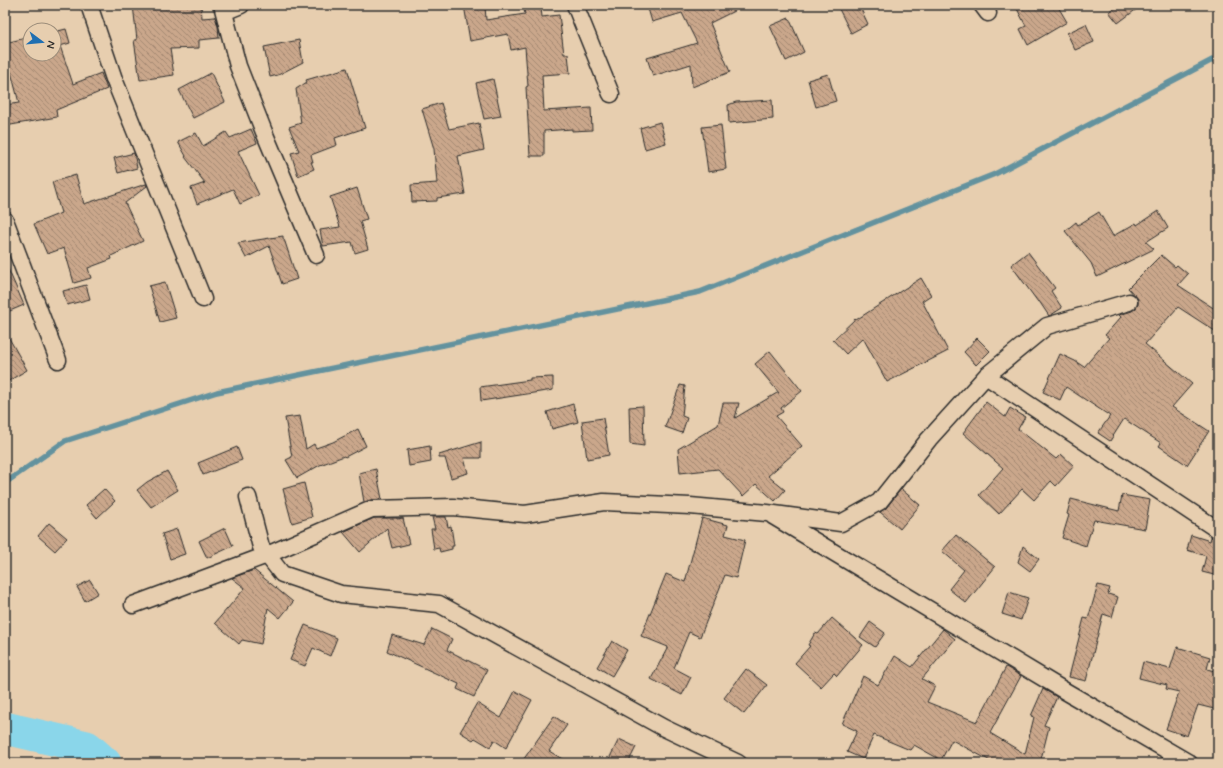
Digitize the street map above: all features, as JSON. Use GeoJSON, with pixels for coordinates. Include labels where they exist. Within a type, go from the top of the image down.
{"type":"FeatureCollection","features":[{"type":"Feature","properties":{"kind":"street"},"geometry":{"type":"LineString","coordinates":[[89,5],[114,79],[203,299]]}},
{"type":"Feature","properties":{"kind":"street"},"geometry":{"type":"LineString","coordinates":[[241,5],[223,8],[238,66],[316,255]]}},
{"type":"Feature","properties":{"kind":"street"},"geometry":{"type":"LineString","coordinates":[[575,5],[611,94]]}},
{"type":"Feature","properties":{"kind":"street"},"geometry":{"type":"LineString","coordinates":[[5,220],[58,360]]}},
{"type":"Feature","properties":{"kind":"street"},"geometry":{"type":"LineString","coordinates":[[133,605],[268,555],[372,509],[453,507],[525,514],[604,502],[690,506],[767,513],[841,523],[879,502],[929,439],[986,376],[1047,326],[1129,302]]}},
{"type":"Feature","properties":{"kind":"street"},"geometry":{"type":"LineString","coordinates":[[986,376],[1218,530]]}},
{"type":"Feature","properties":{"kind":"street"},"geometry":{"type":"LineString","coordinates":[[248,497],[261,547],[282,574],[341,594],[439,604],[664,728],[738,763]]}},
{"type":"Feature","properties":{"kind":"street"},"geometry":{"type":"LineString","coordinates":[[767,513],[1064,691],[1189,763]]}},
{"type":"Feature","properties":{"kind":"building"},"geometry":{"type":"Polygon","coordinates":[[[133,5],[201,5],[202,18],[215,17],[218,26],[219,38],[199,40],[199,48],[170,49],[174,75],[140,80],[134,40],[137,40],[133,5]]]}},
{"type":"Feature","properties":{"kind":"building"},"geometry":{"type":"Polygon","coordinates":[[[464,5],[485,5],[486,20],[525,14],[524,10],[541,8],[542,17],[559,15],[564,54],[568,54],[570,73],[542,75],[544,111],[591,108],[592,130],[572,131],[572,129],[544,131],[544,156],[530,156],[526,87],[528,86],[525,47],[511,50],[508,34],[470,41],[464,5]]]}},
{"type":"Feature","properties":{"kind":"building"},"geometry":{"type":"Polygon","coordinates":[[[647,5],[746,5],[710,23],[730,72],[692,87],[691,64],[653,76],[647,58],[697,43],[682,13],[652,22],[647,5]]]}},
{"type":"Feature","properties":{"kind":"building"},"geometry":{"type":"Polygon","coordinates":[[[837,5],[859,5],[868,24],[851,33],[837,5]]]}},
{"type":"Feature","properties":{"kind":"building"},"geometry":{"type":"Polygon","coordinates":[[[1015,5],[1057,5],[1067,22],[1028,45],[1020,29],[1026,26],[1015,5]]]}},
{"type":"Feature","properties":{"kind":"building"},"geometry":{"type":"Polygon","coordinates":[[[1118,5],[1142,5],[1118,23],[1109,12],[1118,5]]]}},
{"type":"Feature","properties":{"kind":"building"},"geometry":{"type":"Polygon","coordinates":[[[789,18],[804,52],[786,61],[770,26],[789,18]]]}},
{"type":"Feature","properties":{"kind":"building"},"geometry":{"type":"Polygon","coordinates":[[[1086,24],[1094,42],[1075,50],[1067,33],[1086,24]]]}},
{"type":"Feature","properties":{"kind":"building"},"geometry":{"type":"Polygon","coordinates":[[[66,29],[70,43],[62,45],[62,30],[66,29]]]}},
{"type":"Feature","properties":{"kind":"building"},"geometry":{"type":"Polygon","coordinates":[[[22,39],[22,62],[62,62],[62,52],[73,84],[101,73],[107,89],[56,110],[57,117],[5,126],[5,105],[19,103],[10,68],[5,69],[5,43],[22,39]]]}},
{"type":"Feature","properties":{"kind":"building"},"geometry":{"type":"Polygon","coordinates":[[[299,40],[303,62],[278,75],[270,77],[264,47],[299,40]]]}},
{"type":"Feature","properties":{"kind":"building"},"geometry":{"type":"Polygon","coordinates":[[[347,68],[365,128],[335,138],[337,145],[311,155],[313,162],[311,162],[314,169],[298,176],[291,153],[299,151],[289,127],[301,123],[296,89],[307,82],[306,80],[347,68]]]}},
{"type":"Feature","properties":{"kind":"building"},"geometry":{"type":"Polygon","coordinates":[[[211,73],[225,102],[193,118],[179,90],[211,73]]]}},
{"type":"Feature","properties":{"kind":"building"},"geometry":{"type":"Polygon","coordinates":[[[828,74],[836,101],[816,107],[808,80],[828,74]]]}},
{"type":"Feature","properties":{"kind":"building"},"geometry":{"type":"Polygon","coordinates":[[[493,79],[501,116],[484,119],[476,83],[493,79]]]}},
{"type":"Feature","properties":{"kind":"building"},"geometry":{"type":"Polygon","coordinates":[[[772,100],[773,119],[729,123],[728,105],[736,102],[772,100]]]}},
{"type":"Feature","properties":{"kind":"building"},"geometry":{"type":"Polygon","coordinates":[[[441,103],[449,129],[479,123],[484,150],[458,156],[465,194],[437,198],[437,201],[412,202],[411,185],[437,183],[434,149],[422,109],[441,103]]]}},
{"type":"Feature","properties":{"kind":"building"},"geometry":{"type":"Polygon","coordinates":[[[660,122],[666,143],[645,149],[640,128],[660,122]]]}},
{"type":"Feature","properties":{"kind":"building"},"geometry":{"type":"Polygon","coordinates":[[[721,125],[726,169],[708,172],[702,127],[721,125]]]}},
{"type":"Feature","properties":{"kind":"building"},"geometry":{"type":"Polygon","coordinates":[[[251,129],[257,143],[238,151],[259,195],[240,204],[233,189],[197,204],[191,188],[205,183],[185,157],[186,156],[178,142],[196,133],[203,146],[226,132],[230,138],[251,129]]]}},
{"type":"Feature","properties":{"kind":"building"},"geometry":{"type":"Polygon","coordinates":[[[134,153],[137,168],[118,173],[114,158],[134,153]]]}},
{"type":"Feature","properties":{"kind":"building"},"geometry":{"type":"Polygon","coordinates":[[[76,175],[84,204],[146,184],[147,186],[125,203],[143,241],[111,256],[112,259],[88,268],[91,278],[74,283],[64,248],[47,254],[34,224],[61,213],[52,182],[76,175]]]}},
{"type":"Feature","properties":{"kind":"building"},"geometry":{"type":"Polygon","coordinates":[[[357,188],[367,219],[360,221],[368,249],[355,253],[352,242],[323,246],[320,230],[340,227],[330,197],[357,188]]]}},
{"type":"Feature","properties":{"kind":"building"},"geometry":{"type":"Polygon","coordinates":[[[1158,211],[1168,228],[1146,242],[1154,249],[1097,277],[1091,263],[1065,231],[1076,222],[1078,225],[1099,212],[1113,236],[1136,223],[1137,225],[1158,211]]]}},
{"type":"Feature","properties":{"kind":"building"},"geometry":{"type":"Polygon","coordinates":[[[283,236],[297,279],[282,284],[269,246],[246,258],[238,243],[283,236]]]}},
{"type":"Feature","properties":{"kind":"building"},"geometry":{"type":"Polygon","coordinates":[[[1028,252],[1055,288],[1051,291],[1062,308],[1049,316],[1011,265],[1028,252]]]}},
{"type":"Feature","properties":{"kind":"building"},"geometry":{"type":"Polygon","coordinates":[[[1161,255],[1175,267],[1177,265],[1188,274],[1178,285],[1218,311],[1218,333],[1178,307],[1145,344],[1192,384],[1172,407],[1209,431],[1187,465],[1159,446],[1161,443],[1124,419],[1110,441],[1098,433],[1110,416],[1066,387],[1060,400],[1043,392],[1060,354],[1084,367],[1109,338],[1105,335],[1121,317],[1119,315],[1132,311],[1136,308],[1138,299],[1128,288],[1161,255]]]}},
{"type":"Feature","properties":{"kind":"building"},"geometry":{"type":"Polygon","coordinates":[[[5,262],[24,305],[5,313],[5,262]]]}},
{"type":"Feature","properties":{"kind":"building"},"geometry":{"type":"Polygon","coordinates":[[[921,278],[931,295],[922,301],[948,351],[887,382],[863,338],[846,354],[833,340],[855,319],[856,320],[921,278]]]}},
{"type":"Feature","properties":{"kind":"building"},"geometry":{"type":"Polygon","coordinates":[[[165,282],[176,318],[160,322],[149,286],[165,282]]]}},
{"type":"Feature","properties":{"kind":"building"},"geometry":{"type":"Polygon","coordinates":[[[86,285],[90,299],[67,305],[63,291],[86,285]]]}},
{"type":"Feature","properties":{"kind":"building"},"geometry":{"type":"Polygon","coordinates":[[[5,331],[27,370],[5,383],[5,331]]]}},
{"type":"Feature","properties":{"kind":"building"},"geometry":{"type":"Polygon","coordinates":[[[977,338],[990,351],[976,365],[964,352],[977,338]]]}},
{"type":"Feature","properties":{"kind":"building"},"geometry":{"type":"Polygon","coordinates":[[[770,351],[802,391],[781,408],[783,412],[776,416],[802,446],[768,476],[785,490],[775,501],[756,484],[743,496],[718,469],[680,473],[678,449],[718,425],[723,403],[739,403],[735,418],[779,393],[755,364],[770,351]]]}},
{"type":"Feature","properties":{"kind":"building"},"geometry":{"type":"Polygon","coordinates":[[[553,377],[553,390],[481,401],[480,387],[530,380],[530,378],[553,377]]]}},
{"type":"Feature","properties":{"kind":"building"},"geometry":{"type":"Polygon","coordinates":[[[680,385],[685,386],[682,416],[687,418],[682,433],[665,427],[680,385]]]}},
{"type":"Feature","properties":{"kind":"building"},"geometry":{"type":"Polygon","coordinates":[[[986,402],[1005,417],[1010,408],[1025,417],[1018,429],[1056,459],[1061,454],[1074,466],[1056,486],[1051,481],[1034,500],[1022,489],[999,514],[979,495],[1003,468],[963,433],[986,402]]]}},
{"type":"Feature","properties":{"kind":"building"},"geometry":{"type":"Polygon","coordinates":[[[573,404],[578,422],[552,429],[547,412],[573,404]]]}},
{"type":"Feature","properties":{"kind":"building"},"geometry":{"type":"Polygon","coordinates":[[[643,406],[644,446],[630,444],[629,407],[643,406]]]}},
{"type":"Feature","properties":{"kind":"building"},"geometry":{"type":"Polygon","coordinates":[[[300,416],[306,449],[314,444],[316,448],[333,442],[358,429],[366,446],[345,457],[344,456],[320,465],[297,478],[286,460],[292,457],[285,418],[300,416]]]}},
{"type":"Feature","properties":{"kind":"building"},"geometry":{"type":"Polygon","coordinates":[[[603,418],[609,455],[587,459],[582,421],[603,418]]]}},
{"type":"Feature","properties":{"kind":"building"},"geometry":{"type":"Polygon","coordinates":[[[481,442],[481,458],[464,458],[468,473],[451,478],[445,458],[439,458],[439,455],[481,442]]]}},
{"type":"Feature","properties":{"kind":"building"},"geometry":{"type":"Polygon","coordinates":[[[430,446],[431,462],[409,466],[407,450],[430,446]]]}},
{"type":"Feature","properties":{"kind":"building"},"geometry":{"type":"Polygon","coordinates":[[[237,447],[242,460],[203,475],[198,463],[237,447]]]}},
{"type":"Feature","properties":{"kind":"building"},"geometry":{"type":"Polygon","coordinates":[[[376,469],[382,499],[364,502],[359,473],[376,469]]]}},
{"type":"Feature","properties":{"kind":"building"},"geometry":{"type":"Polygon","coordinates":[[[167,471],[178,490],[151,507],[137,490],[147,482],[167,471]]]}},
{"type":"Feature","properties":{"kind":"building"},"geometry":{"type":"Polygon","coordinates":[[[304,483],[312,517],[292,523],[283,489],[304,483]]]}},
{"type":"Feature","properties":{"kind":"building"},"geometry":{"type":"Polygon","coordinates":[[[104,489],[115,501],[97,518],[86,505],[104,489]]]}},
{"type":"Feature","properties":{"kind":"building"},"geometry":{"type":"Polygon","coordinates":[[[901,489],[920,505],[900,529],[880,512],[886,508],[901,489]]]}},
{"type":"Feature","properties":{"kind":"building"},"geometry":{"type":"Polygon","coordinates":[[[1122,495],[1150,500],[1145,529],[1094,520],[1086,546],[1062,538],[1069,515],[1067,514],[1071,499],[1119,511],[1122,495]]]}},
{"type":"Feature","properties":{"kind":"building"},"geometry":{"type":"Polygon","coordinates":[[[432,517],[446,517],[448,527],[451,526],[454,546],[452,546],[452,549],[440,552],[439,548],[434,549],[431,529],[435,529],[432,517]]]}},
{"type":"Feature","properties":{"kind":"building"},"geometry":{"type":"Polygon","coordinates":[[[374,518],[403,518],[409,544],[392,548],[387,528],[360,552],[343,532],[374,518]]]}},
{"type":"Feature","properties":{"kind":"building"},"geometry":{"type":"Polygon","coordinates":[[[702,518],[728,525],[725,535],[745,540],[736,578],[725,575],[700,637],[689,632],[674,668],[691,677],[682,695],[651,679],[668,647],[641,636],[666,574],[685,582],[702,518]]]}},
{"type":"Feature","properties":{"kind":"building"},"geometry":{"type":"Polygon","coordinates":[[[49,523],[67,538],[55,551],[38,536],[49,523]]]}},
{"type":"Feature","properties":{"kind":"building"},"geometry":{"type":"Polygon","coordinates":[[[225,528],[233,546],[207,558],[199,541],[225,528]]]}},
{"type":"Feature","properties":{"kind":"building"},"geometry":{"type":"Polygon","coordinates":[[[177,529],[185,554],[170,559],[162,534],[177,529]]]}},
{"type":"Feature","properties":{"kind":"building"},"geometry":{"type":"Polygon","coordinates":[[[956,535],[995,567],[966,603],[949,589],[964,570],[942,551],[956,535]]]}},
{"type":"Feature","properties":{"kind":"building"},"geometry":{"type":"Polygon","coordinates":[[[1191,535],[1210,541],[1211,537],[1218,539],[1218,576],[1202,572],[1206,556],[1187,550],[1191,535]]]}},
{"type":"Feature","properties":{"kind":"building"},"geometry":{"type":"Polygon","coordinates":[[[1023,546],[1039,559],[1030,571],[1018,562],[1023,546]]]}},
{"type":"Feature","properties":{"kind":"building"},"geometry":{"type":"Polygon","coordinates":[[[254,570],[293,602],[280,618],[268,608],[261,644],[242,640],[239,644],[215,623],[245,588],[232,578],[254,570]]]}},
{"type":"Feature","properties":{"kind":"building"},"geometry":{"type":"Polygon","coordinates":[[[90,580],[98,593],[85,601],[77,587],[90,580]]]}},
{"type":"Feature","properties":{"kind":"building"},"geometry":{"type":"Polygon","coordinates":[[[1098,585],[1110,588],[1108,594],[1118,597],[1112,617],[1103,614],[1086,681],[1069,677],[1084,618],[1088,619],[1098,585]]]}},
{"type":"Feature","properties":{"kind":"building"},"geometry":{"type":"Polygon","coordinates":[[[1009,592],[1028,598],[1021,620],[1002,614],[1009,592]]]}},
{"type":"Feature","properties":{"kind":"building"},"geometry":{"type":"Polygon","coordinates":[[[832,618],[863,645],[837,676],[834,673],[821,687],[795,663],[810,646],[808,645],[815,633],[818,634],[832,618]]]}},
{"type":"Feature","properties":{"kind":"building"},"geometry":{"type":"Polygon","coordinates":[[[870,622],[885,633],[875,647],[860,637],[870,622]]]}},
{"type":"Feature","properties":{"kind":"building"},"geometry":{"type":"Polygon","coordinates":[[[305,625],[337,638],[330,656],[313,648],[305,666],[290,660],[305,625]]]}},
{"type":"Feature","properties":{"kind":"building"},"geometry":{"type":"Polygon","coordinates":[[[432,629],[452,639],[447,650],[487,670],[474,697],[457,689],[459,684],[387,651],[392,635],[424,645],[432,629]]]}},
{"type":"Feature","properties":{"kind":"building"},"geometry":{"type":"Polygon","coordinates":[[[943,629],[955,639],[922,679],[935,686],[927,702],[977,722],[1006,667],[1021,676],[990,733],[1025,754],[1034,717],[1031,716],[1043,689],[1057,697],[1044,725],[1049,727],[1040,763],[994,763],[952,740],[941,760],[914,745],[910,750],[874,735],[863,759],[847,752],[857,731],[842,724],[863,676],[878,685],[895,656],[912,667],[943,629]]]}},
{"type":"Feature","properties":{"kind":"building"},"geometry":{"type":"Polygon","coordinates":[[[612,641],[627,650],[612,676],[597,667],[612,641]]]}},
{"type":"Feature","properties":{"kind":"building"},"geometry":{"type":"Polygon","coordinates":[[[1177,647],[1210,657],[1207,669],[1218,672],[1218,710],[1198,705],[1187,736],[1166,729],[1179,692],[1166,689],[1167,685],[1139,678],[1143,662],[1170,669],[1177,647]]]}},
{"type":"Feature","properties":{"kind":"building"},"geometry":{"type":"Polygon","coordinates":[[[746,669],[767,685],[744,714],[724,698],[746,669]]]}},
{"type":"Feature","properties":{"kind":"building"},"geometry":{"type":"Polygon","coordinates":[[[515,691],[532,700],[506,748],[494,740],[490,747],[475,738],[473,740],[460,732],[477,703],[501,718],[515,691]]]}},
{"type":"Feature","properties":{"kind":"building"},"geometry":{"type":"Polygon","coordinates":[[[554,716],[567,725],[549,751],[569,763],[521,763],[554,716]]]}},
{"type":"Feature","properties":{"kind":"building"},"geometry":{"type":"Polygon","coordinates":[[[619,739],[636,747],[628,763],[607,763],[619,739]]]}},
{"type":"Feature","properties":{"kind":"waterway"},"geometry":{"type":"LineString","coordinates":[[5,483],[65,441],[217,392],[700,292],[995,174],[1218,57]]}},
{"type":"Feature","properties":{"kind":"waterway"},"geometry":{"type":"LineString","coordinates":[[5,728],[87,747],[105,763]]}}]}
